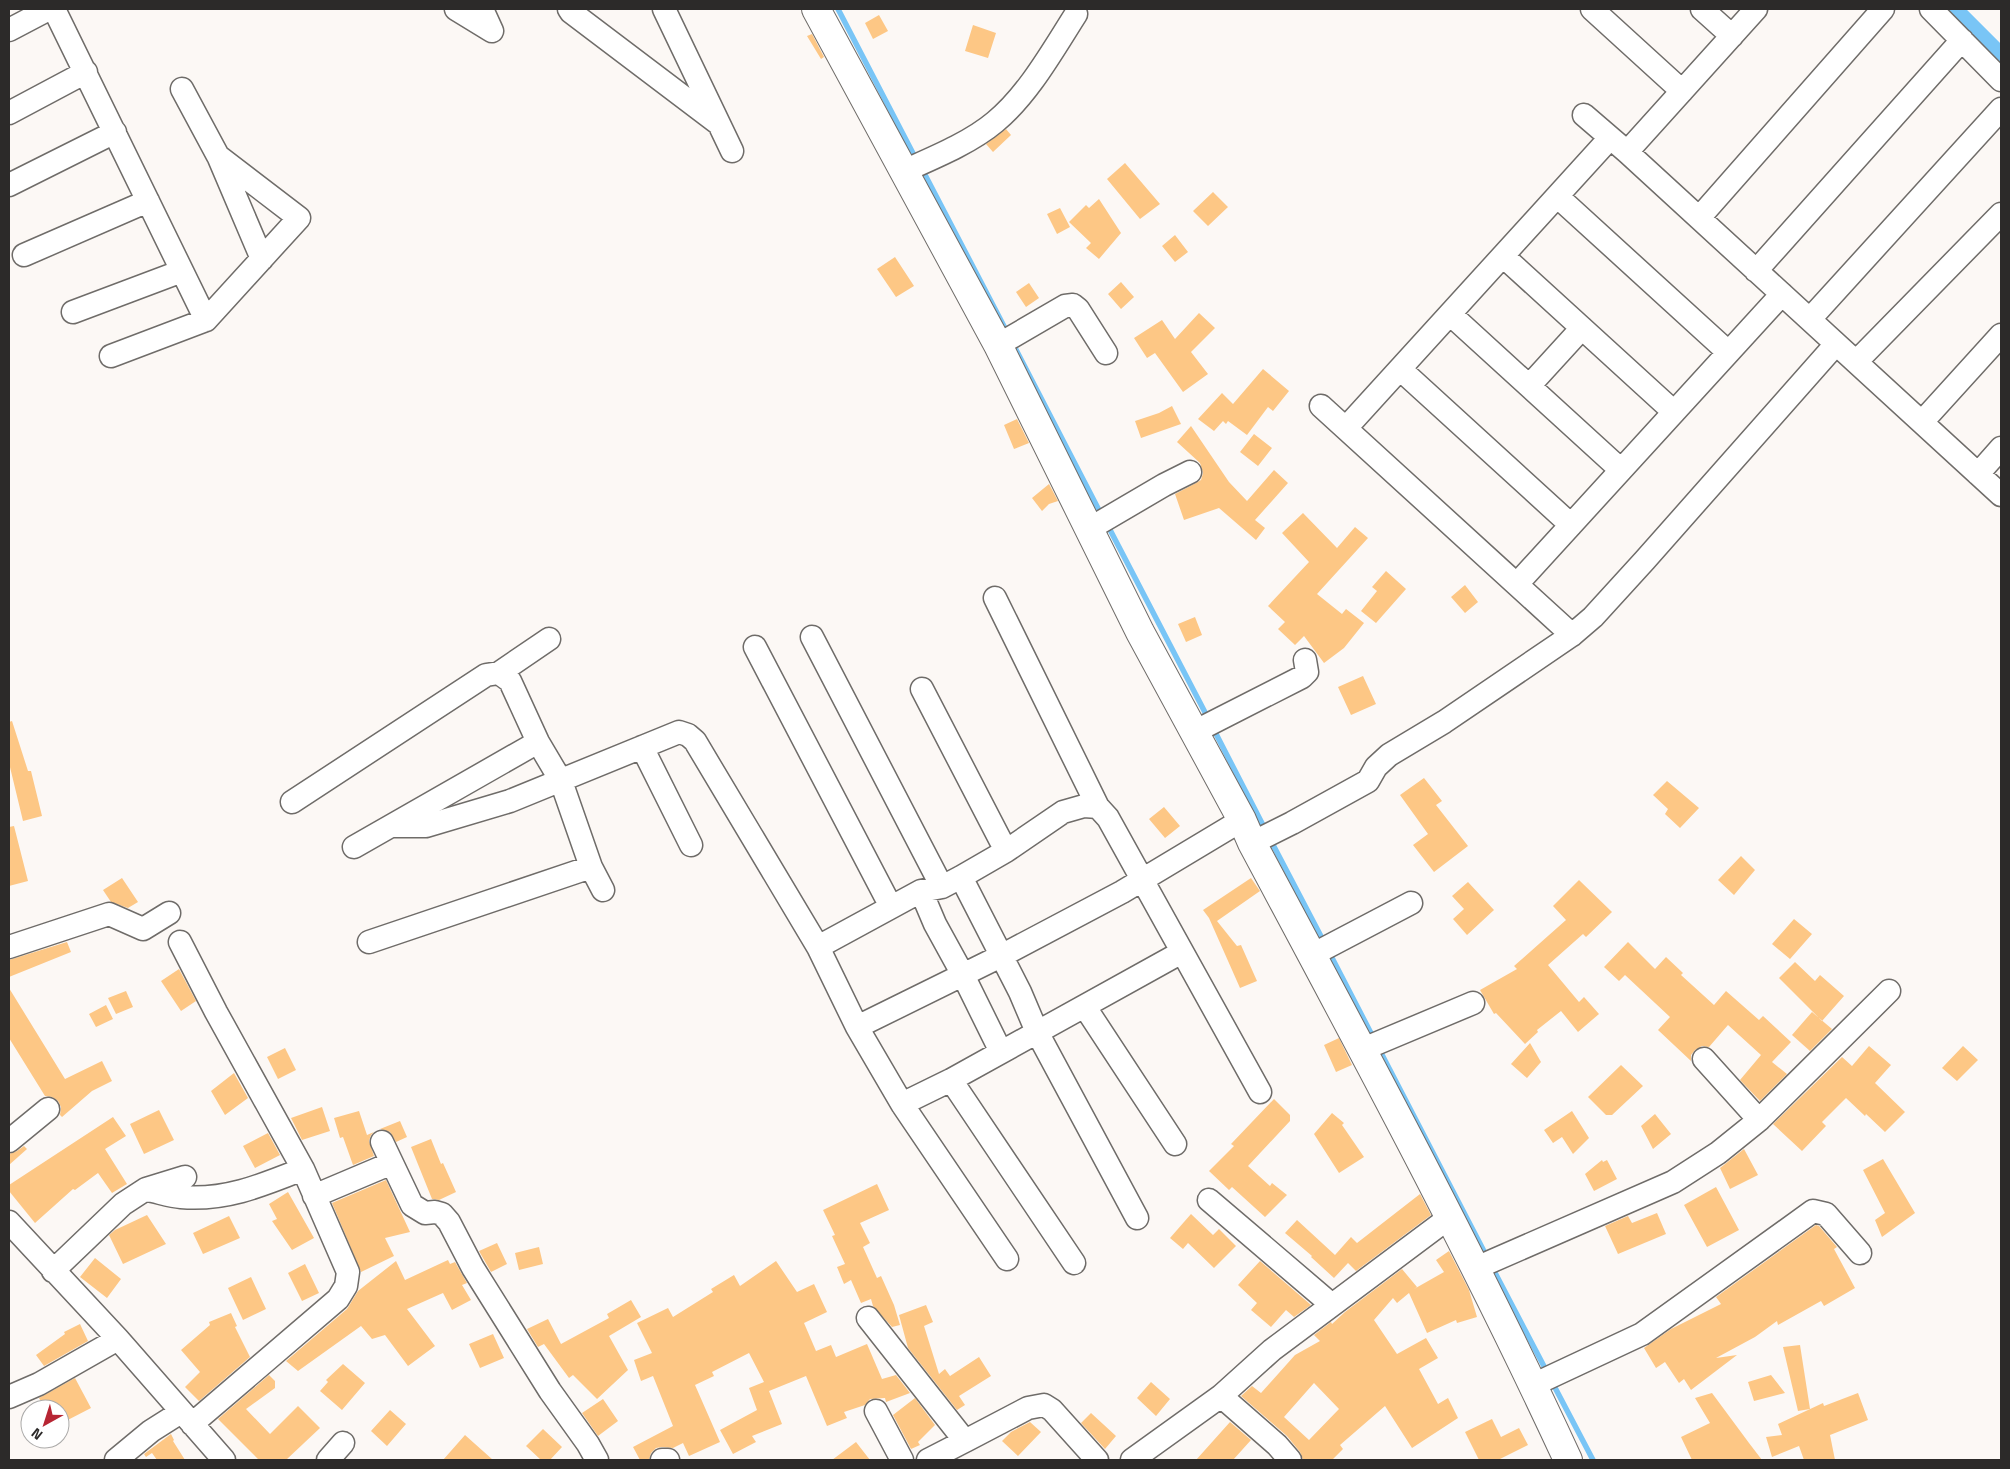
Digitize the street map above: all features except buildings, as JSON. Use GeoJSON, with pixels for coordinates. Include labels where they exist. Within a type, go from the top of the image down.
{"type":"FeatureCollection","features":[{"type":"Feature","properties":{"kind":"street"},"geometry":{"type":"LineString","coordinates":[[9,30],[49,9]]}},
{"type":"Feature","properties":{"kind":"street"},"geometry":{"type":"LineString","coordinates":[[54,9],[206,320]]}},
{"type":"Feature","properties":{"kind":"street"},"geometry":{"type":"LineString","coordinates":[[456,9],[492,31],[482,9]]}},
{"type":"Feature","properties":{"kind":"street"},"geometry":{"type":"LineString","coordinates":[[569,9],[570,12],[719,124]]}},
{"type":"Feature","properties":{"kind":"street"},"geometry":{"type":"LineString","coordinates":[[664,9],[732,151]]}},
{"type":"Feature","properties":{"kind":"street"},"geometry":{"type":"LineString","coordinates":[[816,9],[909,169],[1100,523],[1140,632],[1208,725],[1252,834],[1325,948],[1374,1044],[1450,1217],[1488,1262],[1568,1460]]}},
{"type":"Feature","properties":{"kind":"street"},"geometry":{"type":"LineString","coordinates":[[1592,9],[1682,90]]}},
{"type":"Feature","properties":{"kind":"street"},"geometry":{"type":"LineString","coordinates":[[1702,9],[1732,36]]}},
{"type":"Feature","properties":{"kind":"street"},"geometry":{"type":"LineString","coordinates":[[1346,428],[1558,196],[1682,90],[1756,9]]}},
{"type":"Feature","properties":{"kind":"street"},"geometry":{"type":"LineString","coordinates":[[1698,218],[1882,9]]}},
{"type":"Feature","properties":{"kind":"street"},"geometry":{"type":"LineString","coordinates":[[1931,9],[2001,80]]}},
{"type":"Feature","properties":{"kind":"street"},"geometry":{"type":"LineString","coordinates":[[909,169],[941,155],[995,123],[1015,103],[1076,14]]}},
{"type":"Feature","properties":{"kind":"street"},"geometry":{"type":"LineString","coordinates":[[1756,270],[1962,40]]}},
{"type":"Feature","properties":{"kind":"street"},"geometry":{"type":"LineString","coordinates":[[9,113],[86,72]]}},
{"type":"Feature","properties":{"kind":"street"},"geometry":{"type":"LineString","coordinates":[[182,89],[218,156],[262,259]]}},
{"type":"Feature","properties":{"kind":"street"},"geometry":{"type":"LineString","coordinates":[[1810,319],[2001,109]]}},
{"type":"Feature","properties":{"kind":"street"},"geometry":{"type":"LineString","coordinates":[[1584,115],[2001,495]]}},
{"type":"Feature","properties":{"kind":"street"},"geometry":{"type":"LineString","coordinates":[[9,185],[115,132]]}},
{"type":"Feature","properties":{"kind":"street"},"geometry":{"type":"LineString","coordinates":[[111,356],[206,320],[299,218],[218,156]]}},
{"type":"Feature","properties":{"kind":"street"},"geometry":{"type":"LineString","coordinates":[[1558,196],[1728,352]]}},
{"type":"Feature","properties":{"kind":"street"},"geometry":{"type":"LineString","coordinates":[[24,255],[148,201]]}},
{"type":"Feature","properties":{"kind":"street"},"geometry":{"type":"LineString","coordinates":[[1856,362],[2001,214]]}},
{"type":"Feature","properties":{"kind":"street"},"geometry":{"type":"LineString","coordinates":[[1503,256],[1674,412]]}},
{"type":"Feature","properties":{"kind":"street"},"geometry":{"type":"LineString","coordinates":[[73,312],[182,271]]}},
{"type":"Feature","properties":{"kind":"street"},"geometry":{"type":"LineString","coordinates":[[1517,584],[1782,294]]}},
{"type":"Feature","properties":{"kind":"street"},"geometry":{"type":"LineString","coordinates":[[1002,342],[1065,306],[1073,304],[1106,353]]}},
{"type":"Feature","properties":{"kind":"street"},"geometry":{"type":"LineString","coordinates":[[1450,314],[1621,470]]}},
{"type":"Feature","properties":{"kind":"street"},"geometry":{"type":"LineString","coordinates":[[1529,386],[1582,328]]}},
{"type":"Feature","properties":{"kind":"street"},"geometry":{"type":"LineString","coordinates":[[1922,422],[2001,336]]}},
{"type":"Feature","properties":{"kind":"street"},"geometry":{"type":"LineString","coordinates":[[857,1027],[1001,956],[1142,880],[1252,834],[1292,823],[1368,782],[1376,767],[1389,755],[1444,722],[1572,635],[1593,617],[1836,344]]}},
{"type":"Feature","properties":{"kind":"street"},"geometry":{"type":"LineString","coordinates":[[1400,369],[1571,525]]}},
{"type":"Feature","properties":{"kind":"street"},"geometry":{"type":"LineString","coordinates":[[1321,406],[1572,635]]}},
{"type":"Feature","properties":{"kind":"street"},"geometry":{"type":"LineString","coordinates":[[1978,474],[2001,448]]}},
{"type":"Feature","properties":{"kind":"street"},"geometry":{"type":"LineString","coordinates":[[1100,523],[1164,485],[1190,472]]}},
{"type":"Feature","properties":{"kind":"street"},"geometry":{"type":"LineString","coordinates":[[995,598],[1098,807],[1108,818],[1260,1092]]}},
{"type":"Feature","properties":{"kind":"street"},"geometry":{"type":"LineString","coordinates":[[812,637],[941,885],[1001,956],[1020,992],[1037,1032],[1137,1218]]}},
{"type":"Feature","properties":{"kind":"street"},"geometry":{"type":"LineString","coordinates":[[292,802],[486,675],[499,673],[549,638]]}},
{"type":"Feature","properties":{"kind":"street"},"geometry":{"type":"LineString","coordinates":[[755,647],[891,907]]}},
{"type":"Feature","properties":{"kind":"street"},"geometry":{"type":"LineString","coordinates":[[1208,725],[1302,677],[1307,672],[1306,660]]}},
{"type":"Feature","properties":{"kind":"street"},"geometry":{"type":"LineString","coordinates":[[499,673],[510,681],[538,742],[561,781],[591,867],[603,890]]}},
{"type":"Feature","properties":{"kind":"street"},"geometry":{"type":"LineString","coordinates":[[922,690],[1006,851]]}},
{"type":"Feature","properties":{"kind":"street"},"geometry":{"type":"LineString","coordinates":[[392,826],[426,826],[510,801],[679,732],[688,735],[695,740],[818,947],[857,1027],[902,1104],[1007,1259]]}},
{"type":"Feature","properties":{"kind":"street"},"geometry":{"type":"LineString","coordinates":[[354,848],[538,742]]}},
{"type":"Feature","properties":{"kind":"street"},"geometry":{"type":"LineString","coordinates":[[642,747],[690,845]]}},
{"type":"Feature","properties":{"kind":"street"},"geometry":{"type":"LineString","coordinates":[[818,947],[891,907],[941,885],[1006,851],[1063,812],[1084,806],[1098,807]]}},
{"type":"Feature","properties":{"kind":"street"},"geometry":{"type":"LineString","coordinates":[[369,942],[591,867]]}},
{"type":"Feature","properties":{"kind":"street"},"geometry":{"type":"LineString","coordinates":[[941,885],[935,924],[963,974],[1001,1052]]}},
{"type":"Feature","properties":{"kind":"street"},"geometry":{"type":"LineString","coordinates":[[1325,948],[1411,903]]}},
{"type":"Feature","properties":{"kind":"street"},"geometry":{"type":"LineString","coordinates":[[9,947],[109,914],[143,929],[169,913]]}},
{"type":"Feature","properties":{"kind":"street"},"geometry":{"type":"LineString","coordinates":[[116,1460],[151,1431],[186,1418],[338,1299],[346,1286],[348,1272],[303,1169],[216,1012],[180,942]]}},
{"type":"Feature","properties":{"kind":"street"},"geometry":{"type":"LineString","coordinates":[[902,1104],[951,1080],[1182,952]]}},
{"type":"Feature","properties":{"kind":"street"},"geometry":{"type":"LineString","coordinates":[[1488,1262],[1673,1182],[1718,1153],[1759,1120],[1889,991]]}},
{"type":"Feature","properties":{"kind":"street"},"geometry":{"type":"LineString","coordinates":[[1374,1044],[1473,1003]]}},
{"type":"Feature","properties":{"kind":"street"},"geometry":{"type":"LineString","coordinates":[[1085,1007],[1175,1144]]}},
{"type":"Feature","properties":{"kind":"street"},"geometry":{"type":"LineString","coordinates":[[1704,1059],[1759,1120]]}},
{"type":"Feature","properties":{"kind":"street"},"geometry":{"type":"LineString","coordinates":[[951,1080],[1074,1263]]}},
{"type":"Feature","properties":{"kind":"street"},"geometry":{"type":"LineString","coordinates":[[9,1142],[48,1109]]}},
{"type":"Feature","properties":{"kind":"street"},"geometry":{"type":"LineString","coordinates":[[382,1142],[412,1205],[425,1213],[435,1212],[442,1214],[449,1222],[473,1268],[550,1391],[588,1444],[597,1460]]}},
{"type":"Feature","properties":{"kind":"street"},"geometry":{"type":"LineString","coordinates":[[314,1196],[392,1163]]}},
{"type":"Feature","properties":{"kind":"street"},"geometry":{"type":"LineString","coordinates":[[146,1189],[179,1197],[212,1198],[251,1189],[303,1169]]}},
{"type":"Feature","properties":{"kind":"street"},"geometry":{"type":"LineString","coordinates":[[53,1271],[115,1210],[146,1189],[186,1177]]}},
{"type":"Feature","properties":{"kind":"street"},"geometry":{"type":"LineString","coordinates":[[1209,1200],[1332,1305]]}},
{"type":"Feature","properties":{"kind":"street"},"geometry":{"type":"LineString","coordinates":[[1538,1383],[1642,1334],[1813,1212],[1826,1214],[1860,1253]]}},
{"type":"Feature","properties":{"kind":"street"},"geometry":{"type":"LineString","coordinates":[[1132,1460],[1221,1396],[1272,1350],[1450,1217]]}},
{"type":"Feature","properties":{"kind":"street"},"geometry":{"type":"LineString","coordinates":[[9,1222],[118,1339],[224,1460]]}},
{"type":"Feature","properties":{"kind":"street"},"geometry":{"type":"LineString","coordinates":[[868,1318],[965,1441]]}},
{"type":"Feature","properties":{"kind":"street"},"geometry":{"type":"LineString","coordinates":[[9,1397],[39,1384],[118,1339]]}},
{"type":"Feature","properties":{"kind":"street"},"geometry":{"type":"LineString","coordinates":[[1221,1396],[1290,1460]]}},
{"type":"Feature","properties":{"kind":"street"},"geometry":{"type":"LineString","coordinates":[[928,1460],[1028,1408],[1044,1405],[1052,1410],[1097,1460]]}},
{"type":"Feature","properties":{"kind":"street"},"geometry":{"type":"LineString","coordinates":[[876,1411],[902,1460]]}},
{"type":"Feature","properties":{"kind":"street"},"geometry":{"type":"LineString","coordinates":[[328,1460],[343,1443]]}},
{"type":"Feature","properties":{"kind":"street"},"geometry":{"type":"LineString","coordinates":[[662,1460],[668,1460]]}},
{"type":"Feature","properties":{"kind":"waterway"},"geometry":{"type":"LineString","coordinates":[[838,9],[917,161]]}},
{"type":"Feature","properties":{"kind":"waterway"},"geometry":{"type":"LineString","coordinates":[[1952,9],[2001,58]]}},
{"type":"Feature","properties":{"kind":"waterway"},"geometry":{"type":"LineString","coordinates":[[922,169],[1008,334]]}},
{"type":"Feature","properties":{"kind":"waterway"},"geometry":{"type":"LineString","coordinates":[[1012,342],[1102,516]]}},
{"type":"Feature","properties":{"kind":"waterway"},"geometry":{"type":"LineString","coordinates":[[1107,524],[1209,720]]}},
{"type":"Feature","properties":{"kind":"waterway"},"geometry":{"type":"LineString","coordinates":[[1213,728],[1266,831]]}},
{"type":"Feature","properties":{"kind":"waterway"},"geometry":{"type":"LineString","coordinates":[[1270,839],[1325,944]]}},
{"type":"Feature","properties":{"kind":"waterway"},"geometry":{"type":"LineString","coordinates":[[1329,952],[1374,1039]]}},
{"type":"Feature","properties":{"kind":"waterway"},"geometry":{"type":"LineString","coordinates":[[1378,1047],[1488,1259]]}},
{"type":"Feature","properties":{"kind":"waterway"},"geometry":{"type":"LineString","coordinates":[[1492,1267],[1547,1372]]}},
{"type":"Feature","properties":{"kind":"waterway"},"geometry":{"type":"LineString","coordinates":[[1551,1380],[1593,1460]]}}]}
